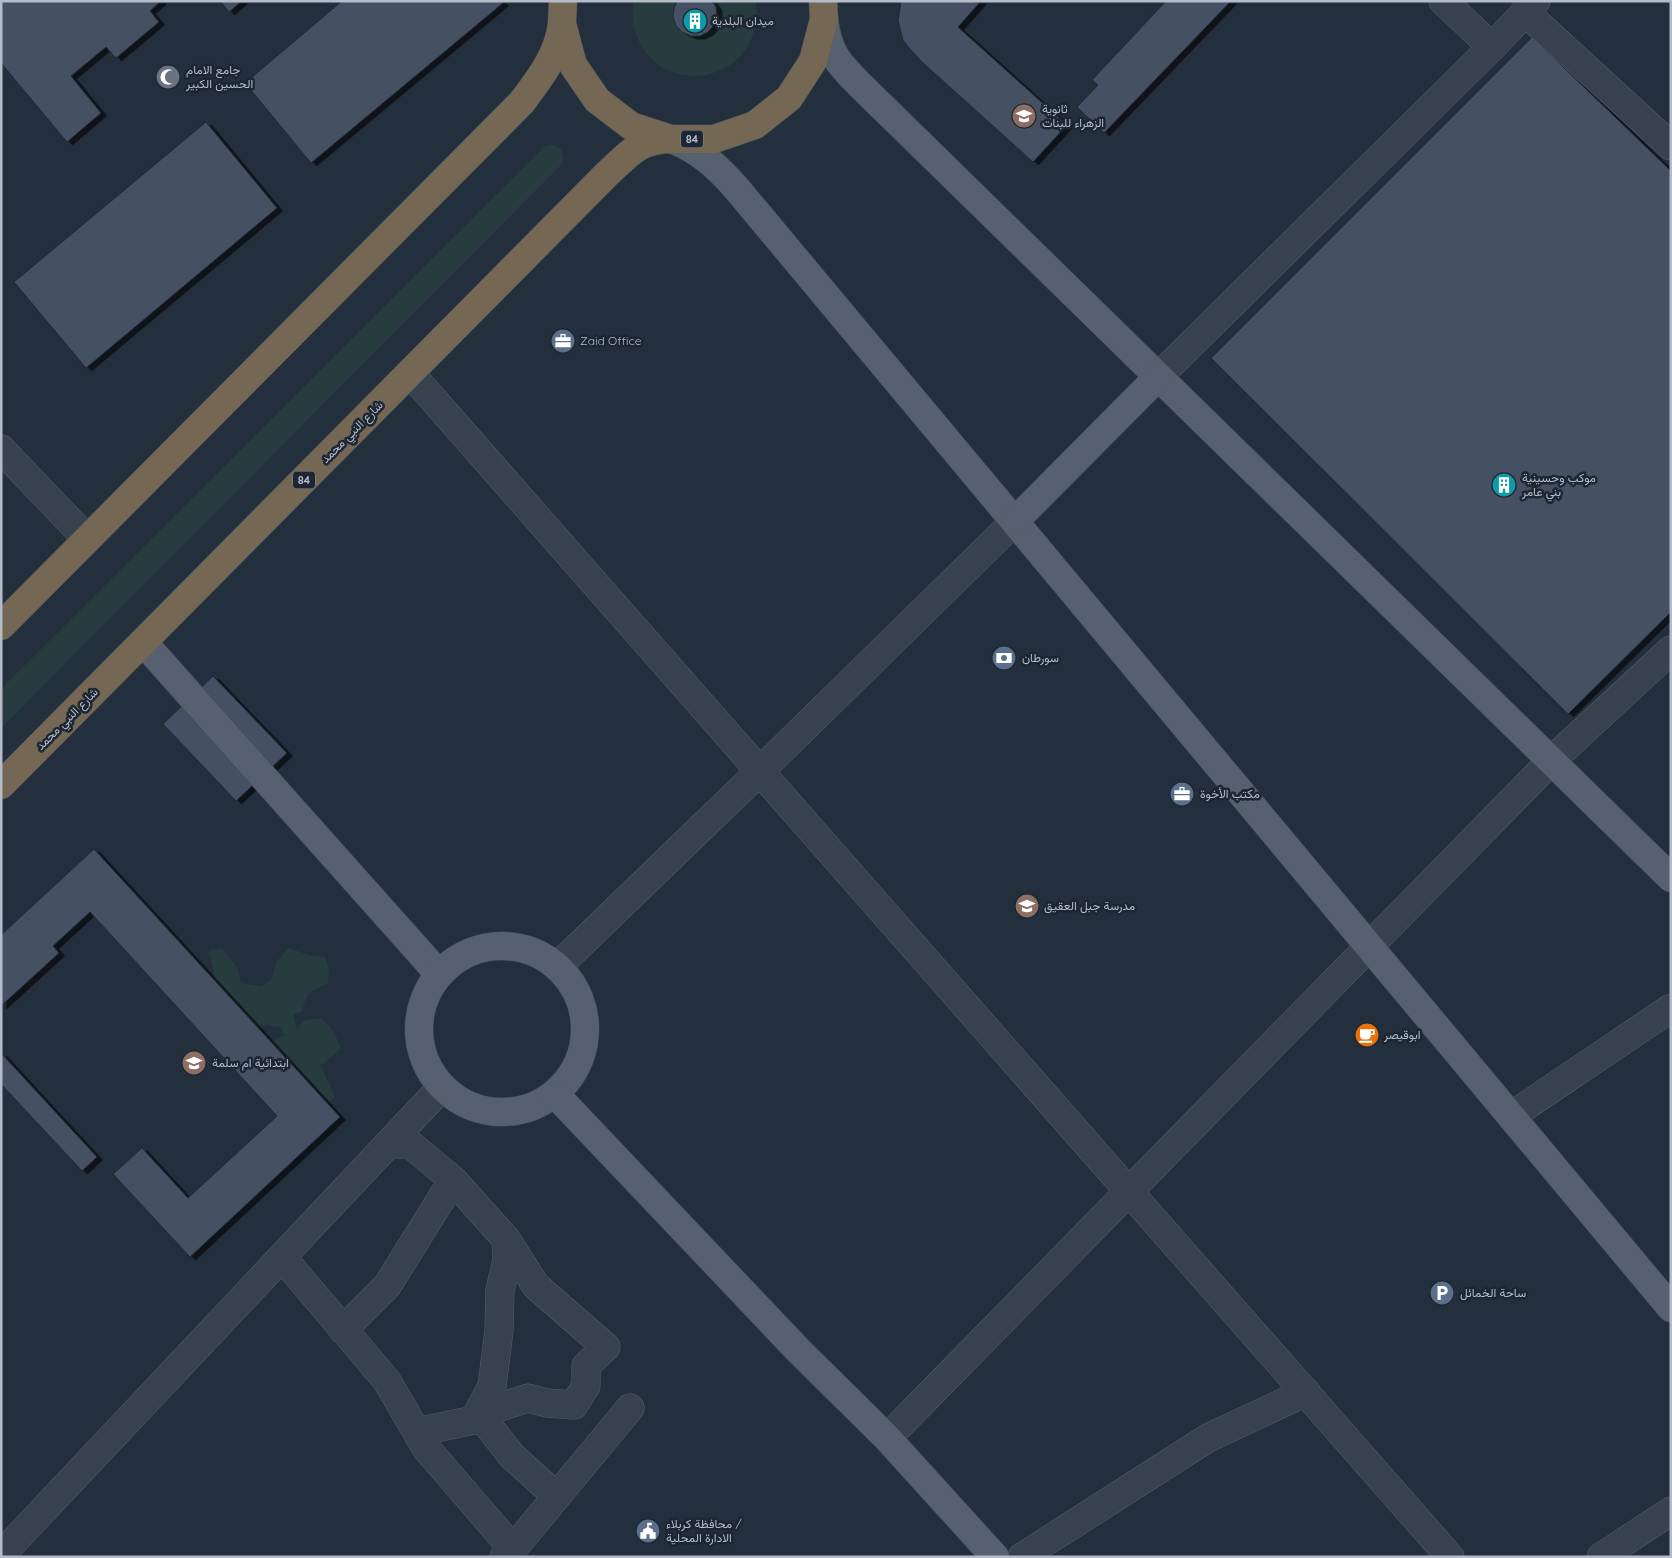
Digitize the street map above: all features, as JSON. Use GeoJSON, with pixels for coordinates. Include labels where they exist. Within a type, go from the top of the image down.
{"type":"FeatureCollection","features":[{"type":"Feature","properties":{"kind":"highway","name":"84"},"geometry":{"type":"LineString","coordinates":[[562,13],[573,65],[597,100],[631,126],[671,139],[714,139],[755,125],[789,98],[813,61],[824,7]]}},
{"type":"Feature","properties":{"kind":"highway"},"geometry":{"type":"LineString","coordinates":[[1,626],[522,102],[555,53],[559,40],[562,13]]}},
{"type":"Feature","properties":{"kind":"highway","name":"شارع النبي محمد"},"geometry":{"type":"LineString","coordinates":[[1,785],[607,174],[636,148],[647,142],[671,139]]}},
{"type":"Feature","properties":{"kind":"main road"},"geometry":{"type":"LineString","coordinates":[[824,7],[826,36],[830,49],[849,74],[1671,878]]}},
{"type":"Feature","properties":{"kind":"main road"},"geometry":{"type":"LineString","coordinates":[[671,139],[693,149],[712,162],[724,174],[1671,1308]]}},
{"type":"Feature","properties":{"kind":"main road"},"geometry":{"type":"LineString","coordinates":[[1015,521],[1158,377]]}},
{"type":"Feature","properties":{"kind":"main road"},"geometry":{"type":"LineString","coordinates":[[143,642],[439,974]]}},
{"type":"Feature","properties":{"kind":"main road"},"geometry":{"type":"LineString","coordinates":[[502,945],[526,948],[547,958],[557,966],[578,992],[584,1013],[585,1036],[580,1057],[574,1070],[555,1094],[533,1106],[509,1112],[485,1111],[461,1102],[442,1087],[427,1067],[419,1044],[419,1019],[426,995],[439,974],[457,958],[479,948],[502,945]]}},
{"type":"Feature","properties":{"kind":"main road"},"geometry":{"type":"LineString","coordinates":[[555,1094],[798,1350],[886,1438],[995,1557]]}},
{"type":"Feature","properties":{"kind":"street"},"geometry":{"type":"LineString","coordinates":[[1444,1],[1492,47]]}},
{"type":"Feature","properties":{"kind":"street"},"geometry":{"type":"LineString","coordinates":[[1158,377],[1492,47],[1531,6],[1671,146]]}},
{"type":"Feature","properties":{"kind":"street"},"geometry":{"type":"LineString","coordinates":[[410,373],[1450,1557]]}},
{"type":"Feature","properties":{"kind":"street"},"geometry":{"type":"LineString","coordinates":[[1,449],[87,539]]}},
{"type":"Feature","properties":{"kind":"street"},"geometry":{"type":"LineString","coordinates":[[557,966],[760,771],[1015,521]]}},
{"type":"Feature","properties":{"kind":"street"},"geometry":{"type":"LineString","coordinates":[[886,1438],[1551,761],[1671,650]]}},
{"type":"Feature","properties":{"kind":"street"},"geometry":{"type":"LineString","coordinates":[[1511,1116],[1671,1008]]}},
{"type":"Feature","properties":{"kind":"street"},"geometry":{"type":"LineString","coordinates":[[1,1556],[442,1087]]}},
{"type":"Feature","properties":{"kind":"street"},"geometry":{"type":"LineString","coordinates":[[389,1144],[410,1144],[453,1180],[506,1239],[536,1286],[606,1347],[586,1366],[586,1386],[574,1405],[528,1398],[500,1407],[481,1407]]}},
{"type":"Feature","properties":{"kind":"street"},"geometry":{"type":"LineString","coordinates":[[343,1330],[387,1286],[453,1180]]}},
{"type":"Feature","properties":{"kind":"street"},"geometry":{"type":"LineString","coordinates":[[417,1432],[474,1420],[492,1386],[498,1340],[500,1290],[507,1260],[506,1239]]}},
{"type":"Feature","properties":{"kind":"street"},"geometry":{"type":"LineString","coordinates":[[282,1257],[387,1381],[426,1448],[508,1553],[630,1408]]}},
{"type":"Feature","properties":{"kind":"street"},"geometry":{"type":"LineString","coordinates":[[1022,1557],[1208,1438],[1306,1392]]}},
{"type":"Feature","properties":{"kind":"street"},"geometry":{"type":"LineString","coordinates":[[481,1407],[512,1456],[556,1496]]}},
{"type":"Feature","properties":{"kind":"street"},"geometry":{"type":"LineString","coordinates":[[1601,1557],[1671,1511]]}},
{"type":"Feature","properties":{"kind":"green space"},"geometry":{"type":"Polygon","coordinates":[[[633,1],[677,1],[674,17],[677,27],[685,34],[698,36],[704,35],[709,31],[715,21],[715,8],[712,1],[756,1],[754,30],[744,52],[726,67],[705,75],[682,75],[661,67],[644,50],[633,24],[633,1]]]}},
{"type":"Feature","properties":{"kind":"green space"},"geometry":{"type":"Polygon","coordinates":[[[554,145],[561,149],[564,158],[560,166],[1,728],[1,689],[544,147],[554,145]]]}},
{"type":"Feature","properties":{"kind":"green space"},"geometry":{"type":"Polygon","coordinates":[[[288,948],[309,955],[325,957],[329,968],[328,984],[310,993],[307,996],[302,1012],[293,1014],[297,1029],[305,1020],[322,1018],[334,1032],[341,1048],[321,1066],[335,1097],[329,1103],[271,1042],[285,1035],[280,1027],[266,1025],[257,1027],[215,980],[209,950],[222,949],[237,967],[241,983],[261,986],[271,980],[277,961],[288,948]]]}},
{"type":"Feature","properties":{"kind":"building"},"geometry":{"type":"Polygon","coordinates":[[[1,1],[161,1],[150,11],[159,22],[116,58],[106,47],[71,76],[101,113],[67,142],[1,63],[1,1]]]}},
{"type":"Feature","properties":{"kind":"building"},"geometry":{"type":"Polygon","coordinates":[[[220,1],[242,1],[229,12],[220,1]]]}},
{"type":"Feature","properties":{"kind":"building"},"geometry":{"type":"Polygon","coordinates":[[[342,1],[501,1],[503,3],[311,163],[245,83],[342,1]]]}},
{"type":"Feature","properties":{"kind":"building","name":"ميدان البلدية"},"geometry":{"type":"Polygon","coordinates":[[[677,1],[712,1],[716,7],[717,16],[714,25],[708,32],[700,36],[691,36],[682,32],[676,26],[673,17],[677,1]]]}},
{"type":"Feature","properties":{"kind":"building"},"geometry":{"type":"Polygon","coordinates":[[[901,1],[981,1],[958,27],[1067,125],[1033,162],[910,49],[903,40],[898,21],[901,1]]]}},
{"type":"Feature","properties":{"kind":"building"},"geometry":{"type":"Polygon","coordinates":[[[1166,1],[1231,1],[1104,133],[1077,107],[1098,85],[1092,80],[1166,1]]]}},
{"type":"Feature","properties":{"kind":"building","name":"موكب وحسينية بني عامر"},"geometry":{"type":"Polygon","coordinates":[[[1532,37],[1671,171],[1671,612],[1568,714],[1211,358],[1532,37]]]}},
{"type":"Feature","properties":{"kind":"building"},"geometry":{"type":"Polygon","coordinates":[[[206,122],[277,208],[86,368],[14,282],[206,122]]]}},
{"type":"Feature","properties":{"kind":"building"},"geometry":{"type":"Polygon","coordinates":[[[213,676],[287,753],[236,801],[163,724],[213,676]]]}},
{"type":"Feature","properties":{"kind":"building"},"geometry":{"type":"Polygon","coordinates":[[[94,849],[340,1117],[190,1257],[113,1174],[142,1148],[188,1198],[277,1116],[90,912],[53,946],[59,953],[1,1006],[1,935],[94,849]]]}},
{"type":"Feature","properties":{"kind":"building"},"geometry":{"type":"Polygon","coordinates":[[[1,1053],[97,1157],[82,1171],[1,1084],[1,1053]]]}},
{"type":"Feature","properties":{"kind":"place","name":"ميدان البلدية"},"geometry":{"type":"Point","coordinates":[695,21]}},
{"type":"Feature","properties":{"kind":"place","name":"جامع الامام الحسين الكبير"},"geometry":{"type":"Point","coordinates":[168,77]}},
{"type":"Feature","properties":{"kind":"place","name":"ثانوية الزهراء للبنات"},"geometry":{"type":"Point","coordinates":[1024,116]}},
{"type":"Feature","properties":{"kind":"place","name":"Zaid Office"},"geometry":{"type":"Point","coordinates":[563,341]}},
{"type":"Feature","properties":{"kind":"place","name":"موكب وحسينية بني عامر"},"geometry":{"type":"Point","coordinates":[1504,485]}},
{"type":"Feature","properties":{"kind":"place","name":"سورطان"},"geometry":{"type":"Point","coordinates":[1004,658]}},
{"type":"Feature","properties":{"kind":"place","name":"مكتب الأخوة"},"geometry":{"type":"Point","coordinates":[1182,794]}},
{"type":"Feature","properties":{"kind":"place","name":"مدرسة جبل العقيق"},"geometry":{"type":"Point","coordinates":[1027,906]}},
{"type":"Feature","properties":{"kind":"place","name":"ابوقیصر"},"geometry":{"type":"Point","coordinates":[1367,1035]}},
{"type":"Feature","properties":{"kind":"place","name":"ابتدائية ام سلمة"},"geometry":{"type":"Point","coordinates":[194,1063]}},
{"type":"Feature","properties":{"kind":"place","name":"ساحة الخمائل"},"geometry":{"type":"Point","coordinates":[1442,1293]}},
{"type":"Feature","properties":{"kind":"place","name":"محافظة كربلاء / الادارة المحلية"},"geometry":{"type":"Point","coordinates":[648,1531]}}]}
